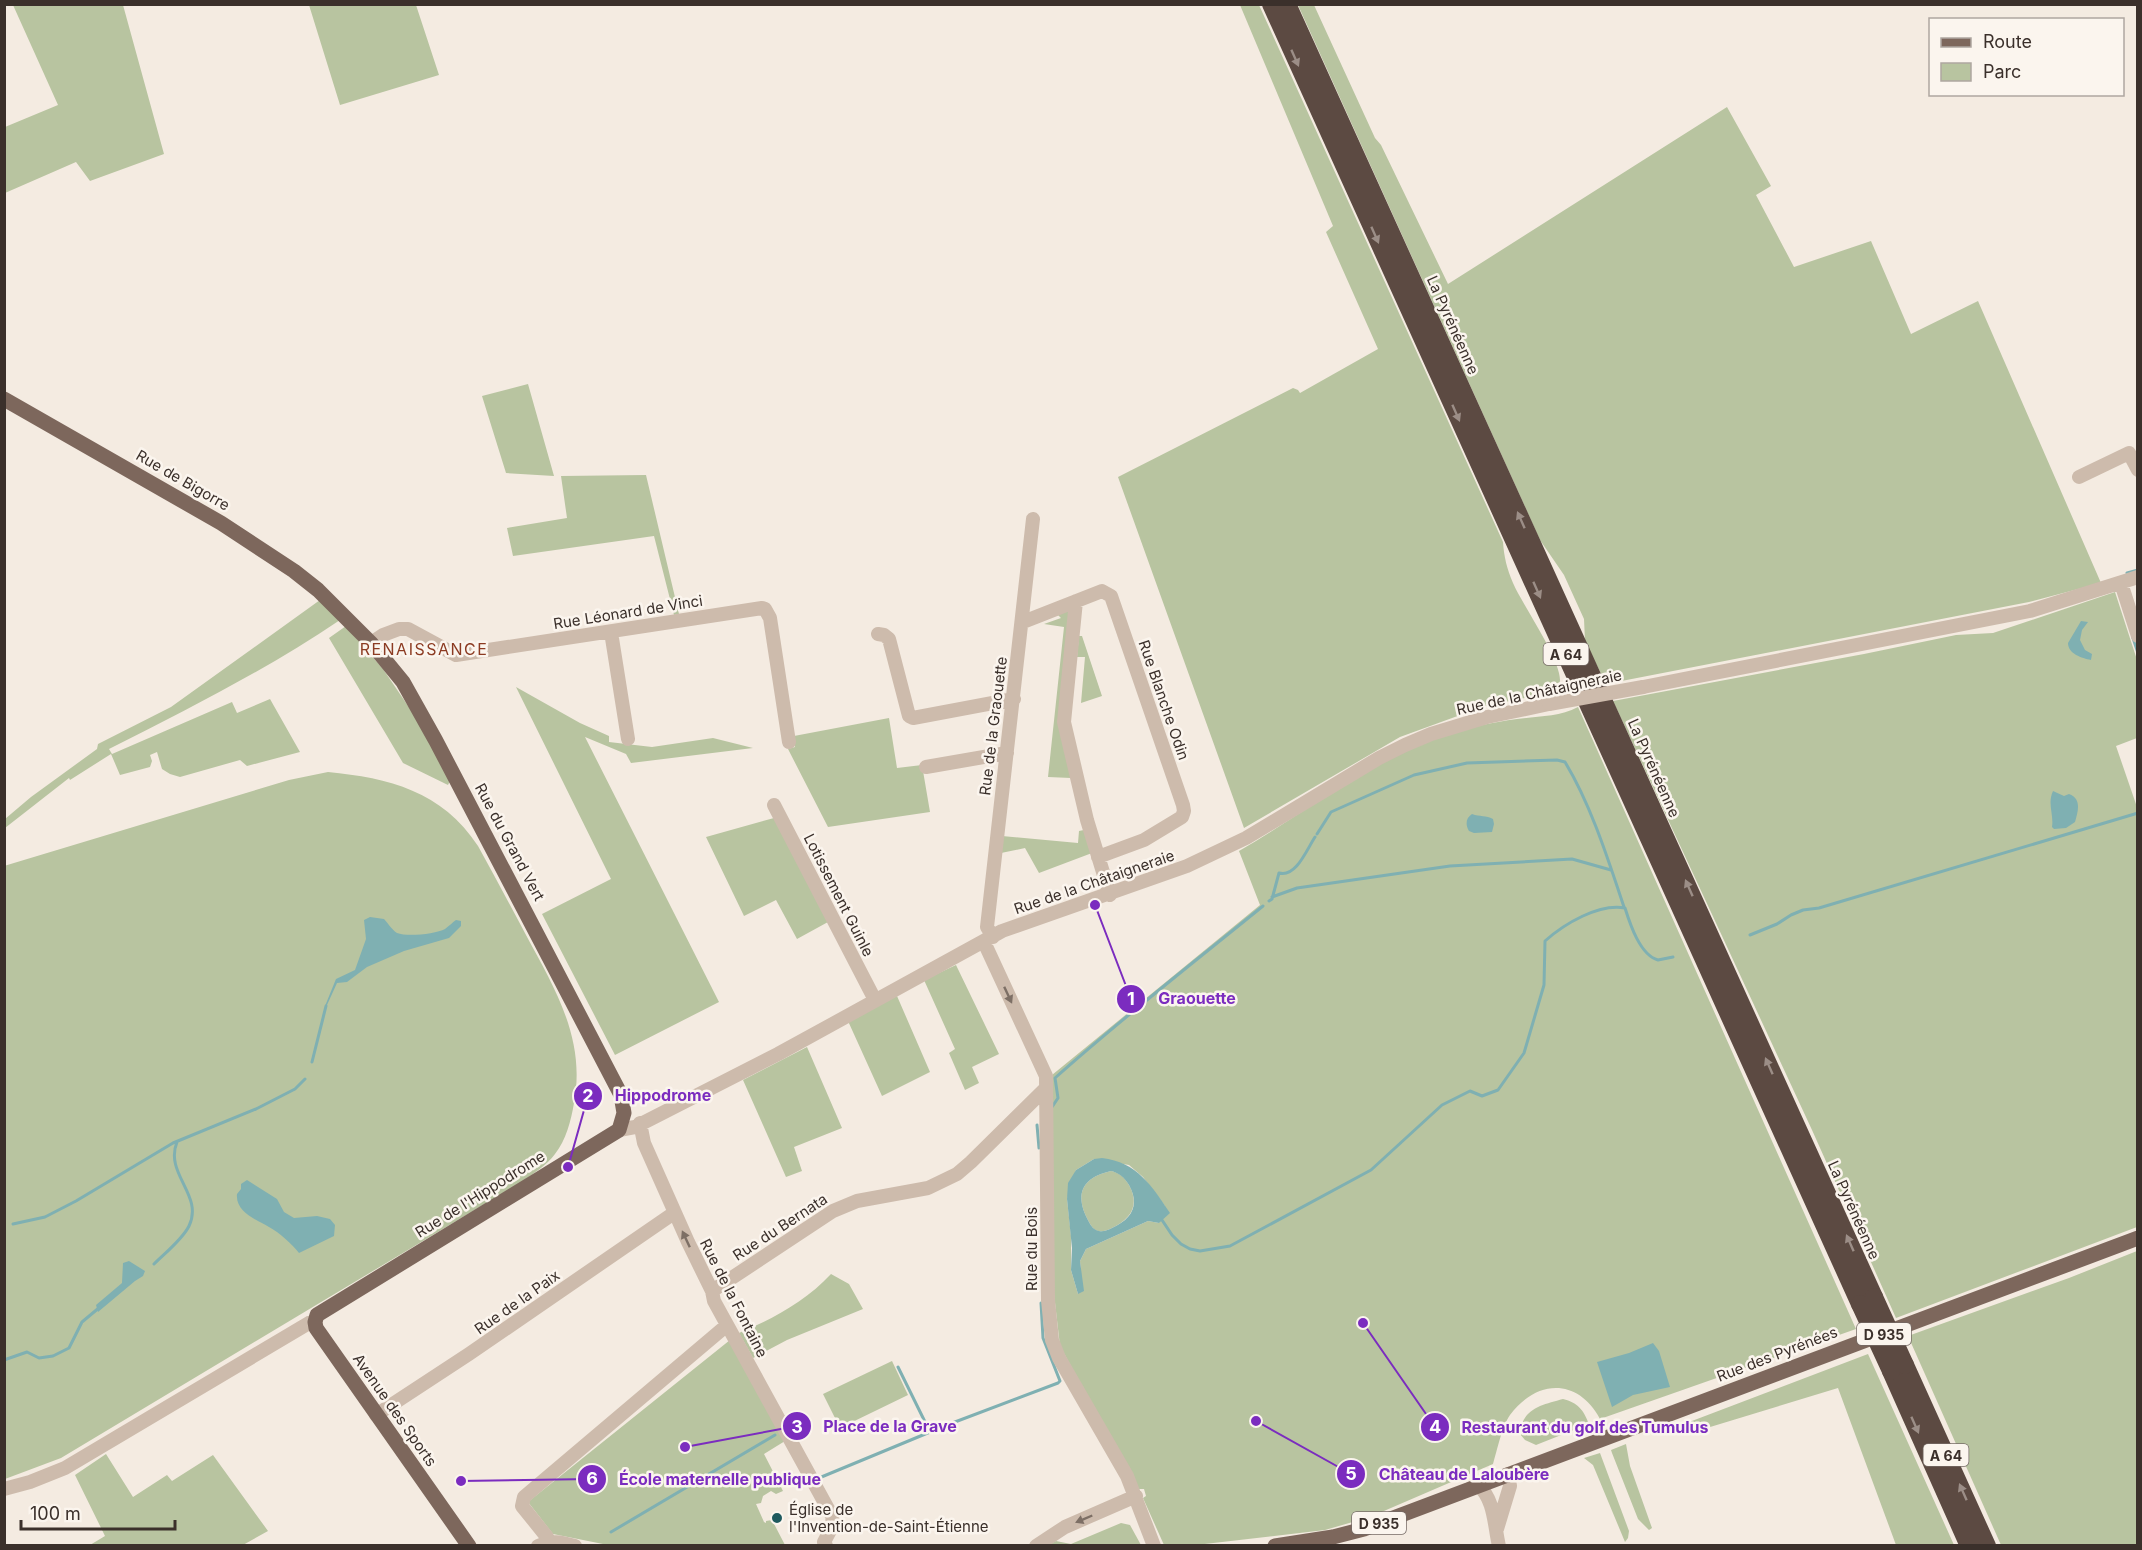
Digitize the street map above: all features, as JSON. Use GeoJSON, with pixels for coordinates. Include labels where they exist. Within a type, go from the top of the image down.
{"type":"FeatureCollection","features":[{"type":"Feature","properties":{"kind":"highway","name":"La Pyrénéenne"},"geometry":{"type":"LineString","coordinates":[[1271,4],[1898,1368],[1987,1545]]}},
{"type":"Feature","properties":{"kind":"highway","name":"La Pyrénéenne"},"geometry":{"type":"LineString","coordinates":[[1287,4],[1867,1300]]}},
{"type":"Feature","properties":{"kind":"highway","name":"La Pyrénéenne"},"geometry":{"type":"LineString","coordinates":[[1898,1368],[1969,1545]]}},
{"type":"Feature","properties":{"kind":"main road","name":"Rue de Bigorre"},"geometry":{"type":"LineString","coordinates":[[4,399],[221,523],[294,571],[334,606]]}},
{"type":"Feature","properties":{"kind":"main road","name":"Rue du Grand Vert"},"geometry":{"type":"LineString","coordinates":[[334,606],[371,643],[403,682],[459,784],[621,1095],[624,1113]]}},
{"type":"Feature","properties":{"kind":"main road"},"geometry":{"type":"LineString","coordinates":[[618,1130],[624,1113]]}},
{"type":"Feature","properties":{"kind":"main road","name":"Rue de l'Hippodrome"},"geometry":{"type":"LineString","coordinates":[[315,1322],[317,1315],[322,1311],[618,1130]]}},
{"type":"Feature","properties":{"kind":"main road","name":"Rue des Pyrénées"},"geometry":{"type":"LineString","coordinates":[[1503,1476],[2138,1238]]}},
{"type":"Feature","properties":{"kind":"main road","name":"Avenue des Sports"},"geometry":{"type":"LineString","coordinates":[[315,1322],[316,1328],[376,1415],[469,1545]]}},
{"type":"Feature","properties":{"kind":"main road","name":"D 935"},"geometry":{"type":"LineString","coordinates":[[1275,1545],[1333,1537],[1364,1529],[1503,1476]]}},
{"type":"Feature","properties":{"kind":"street"},"geometry":{"type":"LineString","coordinates":[[2079,477],[2129,453],[2138,470]]}},
{"type":"Feature","properties":{"kind":"street","name":"Rue de la Graouette"},"geometry":{"type":"LineString","coordinates":[[988,940],[987,927],[1033,519]]}},
{"type":"Feature","properties":{"kind":"street","name":"Rue de la Châtaigneraie"},"geometry":{"type":"LineString","coordinates":[[988,940],[1002,931],[1110,895],[1187,866],[1246,838],[1380,758],[1431,734],[1487,717],[1549,704],[2030,611],[2138,577]]}},
{"type":"Feature","properties":{"kind":"street"},"geometry":{"type":"LineString","coordinates":[[2121,583],[2138,636]]}},
{"type":"Feature","properties":{"kind":"street","name":"Rue Blanche Odin"},"geometry":{"type":"LineString","coordinates":[[1023,622],[1102,591],[1111,596],[1184,811],[1182,817],[1144,840],[1098,857]]}},
{"type":"Feature","properties":{"kind":"street"},"geometry":{"type":"LineString","coordinates":[[1076,601],[1064,722],[1087,820],[1110,895]]}},
{"type":"Feature","properties":{"kind":"street","name":"Rue Léonard de Vinci"},"geometry":{"type":"LineString","coordinates":[[371,643],[383,635],[408,628],[456,655],[765,609],[770,618],[789,742]]}},
{"type":"Feature","properties":{"kind":"street"},"geometry":{"type":"LineString","coordinates":[[611,632],[628,739]]}},
{"type":"Feature","properties":{"kind":"street"},"geometry":{"type":"LineString","coordinates":[[878,634],[889,639],[909,716],[913,718],[1014,699]]}},
{"type":"Feature","properties":{"kind":"street"},"geometry":{"type":"LineString","coordinates":[[926,767],[1007,753]]}},
{"type":"Feature","properties":{"kind":"street","name":"Lotissement Guinle"},"geometry":{"type":"LineString","coordinates":[[774,805],[876,1000]]}},
{"type":"Feature","properties":{"kind":"street","name":"Rue de l'Hippodrome"},"geometry":{"type":"LineString","coordinates":[[618,1130],[629,1129],[778,1054],[988,940]]}},
{"type":"Feature","properties":{"kind":"street","name":"Rue du Bois"},"geometry":{"type":"LineString","coordinates":[[988,940],[1046,1076],[1048,1300],[1052,1340],[1059,1358],[1127,1476],[1154,1545]]}},
{"type":"Feature","properties":{"kind":"street","name":"Rue du Bernata"},"geometry":{"type":"LineString","coordinates":[[712,1291],[833,1211],[857,1201],[928,1188],[957,1174],[1046,1088]]}},
{"type":"Feature","properties":{"kind":"street"},"geometry":{"type":"LineString","coordinates":[[624,1113],[633,1115],[640,1123]]}},
{"type":"Feature","properties":{"kind":"street","name":"Rue de la Fontaine"},"geometry":{"type":"LineString","coordinates":[[640,1123],[644,1143],[726,1326],[776,1411],[832,1516],[833,1525],[824,1542],[826,1545]]}},
{"type":"Feature","properties":{"kind":"street","name":"Rue de la Paix"},"geometry":{"type":"LineString","coordinates":[[376,1415],[674,1213]]}},
{"type":"Feature","properties":{"kind":"street","name":"Rue de l'Hippodrome"},"geometry":{"type":"LineString","coordinates":[[4,1489],[30,1482],[65,1468],[309,1323],[315,1322]]}},
{"type":"Feature","properties":{"kind":"street"},"geometry":{"type":"LineString","coordinates":[[543,1544],[547,1537],[522,1506],[524,1497],[726,1326]]}},
{"type":"Feature","properties":{"kind":"street"},"geometry":{"type":"LineString","coordinates":[[1491,1507],[1503,1476]]}},
{"type":"Feature","properties":{"kind":"street"},"geometry":{"type":"LineString","coordinates":[[1497,1540],[1510,1486],[1503,1476]]}},
{"type":"Feature","properties":{"kind":"street"},"geometry":{"type":"LineString","coordinates":[[1478,1485],[1486,1492],[1497,1540]]}},
{"type":"Feature","properties":{"kind":"street"},"geometry":{"type":"LineString","coordinates":[[1036,1545],[1065,1527],[1136,1496]]}},
{"type":"Feature","properties":{"kind":"street"},"geometry":{"type":"LineString","coordinates":[[543,1544],[560,1541],[574,1545]]}},
{"type":"Feature","properties":{"kind":"green space"},"geometry":{"type":"Polygon","coordinates":[[[13,5],[123,5],[164,154],[90,181],[76,162],[5,193],[5,127],[58,105],[13,5]]]}},
{"type":"Feature","properties":{"kind":"green space"},"geometry":{"type":"Polygon","coordinates":[[[309,5],[416,5],[439,75],[340,105],[309,5]]]}},
{"type":"Feature","properties":{"kind":"green space"},"geometry":{"type":"Polygon","coordinates":[[[1240,5],[1259,5],[1503,542],[1506,563],[1513,583],[1548,645],[1560,680],[1554,692],[1485,706],[1400,737],[1244,828],[1118,477],[1293,388],[1300,393],[1378,349],[1326,232],[1333,226],[1240,5]]]}},
{"type":"Feature","properties":{"kind":"green space"},"geometry":{"type":"Polygon","coordinates":[[[1298,5],[1314,5],[1375,138],[1381,145],[1448,284],[1727,107],[1771,186],[1756,195],[1794,267],[1871,241],[1911,334],[1978,301],[2101,583],[2029,602],[1606,684],[1585,641],[1584,619],[1564,575],[1540,540],[1298,5]]]}},
{"type":"Feature","properties":{"kind":"green space"},"geometry":{"type":"Polygon","coordinates":[[[528,384],[554,476],[506,473],[482,396],[528,384]]]}},
{"type":"Feature","properties":{"kind":"green space"},"geometry":{"type":"Polygon","coordinates":[[[646,475],[679,614],[674,615],[654,536],[513,556],[507,528],[567,518],[561,476],[646,475]]]}},
{"type":"Feature","properties":{"kind":"green space"},"geometry":{"type":"Polygon","coordinates":[[[2115,592],[2138,663],[2137,738],[2116,746],[2138,810],[2137,1227],[1896,1318],[1812,1130],[1613,701],[1956,635],[1993,633],[2115,592]]]}},
{"type":"Feature","properties":{"kind":"green space"},"geometry":{"type":"Polygon","coordinates":[[[320,600],[340,620],[255,672],[109,749],[112,754],[232,702],[237,713],[270,699],[300,752],[247,766],[240,760],[180,777],[162,769],[157,752],[150,755],[152,761],[150,767],[120,775],[111,754],[70,780],[69,778],[5,828],[5,819],[97,749],[98,744],[171,707],[320,600]]]}},
{"type":"Feature","properties":{"kind":"green space"},"geometry":{"type":"Polygon","coordinates":[[[1070,611],[1059,722],[1071,778],[1048,777],[1064,627],[1044,624],[1061,618],[1056,613],[1070,611]]]}},
{"type":"Feature","properties":{"kind":"green space"},"geometry":{"type":"Polygon","coordinates":[[[346,626],[383,669],[421,725],[450,781],[448,785],[403,763],[329,638],[346,626]]]}},
{"type":"Feature","properties":{"kind":"green space"},"geometry":{"type":"Polygon","coordinates":[[[1079,636],[1082,636],[1102,696],[1081,703],[1085,657],[1077,657],[1079,636]]]}},
{"type":"Feature","properties":{"kind":"green space"},"geometry":{"type":"Polygon","coordinates":[[[516,687],[580,723],[609,736],[609,742],[652,747],[713,738],[753,748],[631,763],[626,754],[585,737],[719,1002],[615,1055],[542,914],[611,879],[516,687]]]}},
{"type":"Feature","properties":{"kind":"green space"},"geometry":{"type":"Polygon","coordinates":[[[1578,707],[1856,1329],[1600,1419],[1591,1406],[1569,1390],[1557,1388],[1532,1395],[1521,1403],[1507,1420],[1493,1464],[1370,1517],[1325,1530],[1196,1545],[1164,1545],[1143,1498],[1146,1496],[1144,1489],[1138,1489],[1060,1346],[1054,1294],[1052,1075],[1260,905],[1239,851],[1362,774],[1414,747],[1441,736],[1478,726],[1578,707]],[[1094,1159],[1076,1170],[1067,1199],[1071,1236],[1071,1270],[1078,1294],[1080,1261],[1086,1249],[1148,1221],[1159,1223],[1165,1206],[1143,1177],[1129,1165],[1094,1159]]]}},
{"type":"Feature","properties":{"kind":"green space"},"geometry":{"type":"Polygon","coordinates":[[[889,718],[897,768],[922,765],[930,812],[828,827],[788,749],[795,747],[794,736],[889,718]]]}},
{"type":"Feature","properties":{"kind":"green space"},"geometry":{"type":"Polygon","coordinates":[[[328,772],[372,778],[431,800],[464,827],[478,846],[557,995],[572,1036],[577,1080],[573,1110],[565,1136],[552,1158],[523,1181],[61,1458],[5,1479],[4,866],[289,780],[328,772]]]}},
{"type":"Feature","properties":{"kind":"green space"},"geometry":{"type":"Polygon","coordinates":[[[774,818],[828,922],[797,939],[776,900],[744,916],[706,837],[774,818]]]}},
{"type":"Feature","properties":{"kind":"green space"},"geometry":{"type":"Polygon","coordinates":[[[1084,830],[1092,853],[1039,873],[1025,848],[1001,853],[1002,836],[1078,843],[1079,831],[1084,830]]]}},
{"type":"Feature","properties":{"kind":"green space"},"geometry":{"type":"Polygon","coordinates":[[[956,965],[999,1054],[972,1067],[979,1083],[965,1090],[949,1053],[955,1049],[924,980],[956,965]]]}},
{"type":"Feature","properties":{"kind":"green space"},"geometry":{"type":"Polygon","coordinates":[[[897,996],[930,1072],[882,1096],[848,1021],[897,996]]]}},
{"type":"Feature","properties":{"kind":"green space"},"geometry":{"type":"Polygon","coordinates":[[[807,1047],[842,1128],[794,1147],[802,1171],[786,1177],[743,1080],[807,1047]]]}},
{"type":"Feature","properties":{"kind":"green space"},"geometry":{"type":"Polygon","coordinates":[[[1111,1171],[1119,1174],[1127,1182],[1134,1199],[1132,1211],[1119,1224],[1107,1230],[1098,1231],[1092,1226],[1084,1212],[1081,1196],[1087,1183],[1093,1178],[1111,1171]]]}},
{"type":"Feature","properties":{"kind":"green space"},"geometry":{"type":"Polygon","coordinates":[[[2137,1251],[2137,1545],[2001,1545],[1908,1336],[2137,1251]]]}},
{"type":"Feature","properties":{"kind":"green space"},"geometry":{"type":"Polygon","coordinates":[[[831,1274],[849,1284],[863,1309],[787,1340],[753,1358],[739,1333],[788,1308],[811,1293],[831,1274]]]}},
{"type":"Feature","properties":{"kind":"green space"},"geometry":{"type":"Polygon","coordinates":[[[730,1340],[785,1441],[764,1454],[783,1491],[776,1494],[771,1491],[763,1496],[761,1503],[756,1504],[764,1522],[772,1520],[785,1545],[608,1545],[553,1534],[528,1502],[730,1340]]]}},
{"type":"Feature","properties":{"kind":"green space"},"geometry":{"type":"Polygon","coordinates":[[[1868,1354],[1954,1545],[1896,1545],[1838,1388],[1697,1431],[1685,1432],[1684,1424],[1868,1354]]]}},
{"type":"Feature","properties":{"kind":"green space"},"geometry":{"type":"Polygon","coordinates":[[[892,1361],[908,1395],[840,1428],[823,1394],[892,1361]]]}},
{"type":"Feature","properties":{"kind":"green space"},"geometry":{"type":"Polygon","coordinates":[[[1563,1399],[1579,1407],[1589,1424],[1536,1445],[1525,1440],[1520,1434],[1529,1413],[1541,1406],[1563,1399]]]}},
{"type":"Feature","properties":{"kind":"green space"},"geometry":{"type":"Polygon","coordinates":[[[1626,1444],[1630,1466],[1652,1528],[1649,1530],[1638,1519],[1611,1450],[1626,1444]]]}},
{"type":"Feature","properties":{"kind":"green space"},"geometry":{"type":"Polygon","coordinates":[[[1600,1453],[1629,1531],[1625,1542],[1593,1465],[1584,1458],[1600,1453]]]}},
{"type":"Feature","properties":{"kind":"green space"},"geometry":{"type":"Polygon","coordinates":[[[106,1454],[133,1497],[167,1475],[172,1481],[213,1455],[268,1531],[243,1545],[90,1545],[105,1536],[75,1475],[106,1454]]]}},
{"type":"Feature","properties":{"kind":"green space"},"geometry":{"type":"Polygon","coordinates":[[[1121,1523],[1130,1525],[1141,1545],[1046,1546],[1056,1541],[1071,1544],[1121,1523]]]}},
{"type":"Feature","properties":{"kind":"water"},"geometry":{"type":"Polygon","coordinates":[[[2081,621],[2088,622],[2082,630],[2080,640],[2085,650],[2092,654],[2091,660],[2076,655],[2069,647],[2068,643],[2081,621]]]}},
{"type":"Feature","properties":{"kind":"water"},"geometry":{"type":"Polygon","coordinates":[[[2053,791],[2064,796],[2069,794],[2076,799],[2078,810],[2075,822],[2066,828],[2054,829],[2052,827],[2053,791]]]}},
{"type":"Feature","properties":{"kind":"water"},"geometry":{"type":"Polygon","coordinates":[[[1472,814],[1493,819],[1492,832],[1469,831],[1467,821],[1472,814]]]}},
{"type":"Feature","properties":{"kind":"water"},"geometry":{"type":"Polygon","coordinates":[[[370,917],[384,919],[397,933],[407,935],[441,931],[456,920],[461,921],[461,926],[449,938],[404,951],[367,967],[347,982],[337,983],[325,1006],[336,979],[355,970],[366,939],[364,920],[370,917]]]}},
{"type":"Feature","properties":{"kind":"water"},"geometry":{"type":"Polygon","coordinates":[[[1094,1159],[1114,1160],[1134,1170],[1150,1185],[1170,1213],[1159,1223],[1148,1221],[1086,1249],[1080,1261],[1084,1291],[1078,1294],[1071,1270],[1068,1183],[1076,1170],[1094,1159]],[[1111,1171],[1087,1183],[1081,1196],[1084,1212],[1092,1226],[1099,1231],[1109,1229],[1125,1220],[1134,1205],[1129,1185],[1121,1176],[1111,1171]]]}},
{"type":"Feature","properties":{"kind":"water"},"geometry":{"type":"Polygon","coordinates":[[[247,1180],[277,1199],[284,1212],[294,1218],[317,1216],[330,1219],[335,1225],[334,1236],[299,1253],[281,1235],[248,1215],[239,1206],[237,1194],[241,1189],[241,1184],[247,1180]]]}},
{"type":"Feature","properties":{"kind":"water"},"geometry":{"type":"Polygon","coordinates":[[[129,1261],[145,1271],[143,1276],[98,1312],[96,1305],[122,1283],[123,1263],[129,1261]]]}},
{"type":"Feature","properties":{"kind":"water"},"geometry":{"type":"Polygon","coordinates":[[[1653,1343],[1659,1351],[1670,1387],[1633,1395],[1612,1407],[1597,1362],[1653,1343]]]}},
{"type":"Feature","properties":{"kind":"waterway"},"geometry":{"type":"LineString","coordinates":[[2127,573],[2138,570]]}},
{"type":"Feature","properties":{"kind":"waterway"},"geometry":{"type":"LineString","coordinates":[[2133,638],[2138,653]]}},
{"type":"Feature","properties":{"kind":"waterway"},"geometry":{"type":"LineString","coordinates":[[1317,834],[1331,812],[1414,775],[1467,763],[1557,760],[1565,762],[1583,796],[1624,907]]}},
{"type":"Feature","properties":{"kind":"waterway"},"geometry":{"type":"LineString","coordinates":[[1750,935],[1803,910],[1819,908],[2138,813]]}},
{"type":"Feature","properties":{"kind":"waterway"},"geometry":{"type":"LineString","coordinates":[[1269,901],[1272,899],[1279,873],[1291,871],[1296,867],[1315,837]]}},
{"type":"Feature","properties":{"kind":"waterway"},"geometry":{"type":"LineString","coordinates":[[1272,897],[1297,888],[1450,866],[1572,859],[1611,870]]}},
{"type":"Feature","properties":{"kind":"waterway"},"geometry":{"type":"LineString","coordinates":[[1052,1107],[1058,1098],[1055,1078],[1263,906]]}},
{"type":"Feature","properties":{"kind":"waterway"},"geometry":{"type":"LineString","coordinates":[[1162,1220],[1172,1235],[1190,1249],[1200,1251],[1230,1246],[1371,1170],[1442,1105],[1470,1091],[1482,1096],[1498,1090],[1524,1053],[1544,985],[1545,941],[1582,916],[1604,909],[1625,908],[1637,938],[1646,952],[1658,960],[1673,957]]}},
{"type":"Feature","properties":{"kind":"waterway"},"geometry":{"type":"LineString","coordinates":[[312,1062],[326,1006]]}},
{"type":"Feature","properties":{"kind":"waterway"},"geometry":{"type":"LineString","coordinates":[[13,1224],[45,1217],[173,1143],[256,1109],[295,1089],[305,1079]]}},
{"type":"Feature","properties":{"kind":"waterway"},"geometry":{"type":"LineString","coordinates":[[1037,1125],[1039,1148]]}},
{"type":"Feature","properties":{"kind":"waterway"},"geometry":{"type":"LineString","coordinates":[[154,1264],[182,1236],[189,1226],[192,1215],[192,1204],[176,1164],[174,1154],[177,1142]]}},
{"type":"Feature","properties":{"kind":"waterway"},"geometry":{"type":"LineString","coordinates":[[819,1478],[947,1425],[1058,1383],[1060,1381],[1043,1338],[1041,1303]]}},
{"type":"Feature","properties":{"kind":"waterway"},"geometry":{"type":"LineString","coordinates":[[4,1360],[27,1352],[39,1358],[53,1356],[69,1348],[82,1322],[100,1307]]}},
{"type":"Feature","properties":{"kind":"waterway"},"geometry":{"type":"LineString","coordinates":[[898,1367],[930,1432]]}},
{"type":"Feature","properties":{"kind":"waterway"},"geometry":{"type":"LineString","coordinates":[[611,1532],[775,1435]]}},
{"type":"Feature","properties":{"kind":"place","name":"Graouette"},"geometry":{"type":"Point","coordinates":[1095,905]}},
{"type":"Feature","properties":{"kind":"place","name":"Hippodrome"},"geometry":{"type":"Point","coordinates":[568,1167]}},
{"type":"Feature","properties":{"kind":"place","name":"Restaurant du golf des Tumulus"},"geometry":{"type":"Point","coordinates":[1363,1323]}},
{"type":"Feature","properties":{"kind":"place","name":"Château de Laloubère"},"geometry":{"type":"Point","coordinates":[1256,1421]}},
{"type":"Feature","properties":{"kind":"place","name":"Place de la Grave"},"geometry":{"type":"Point","coordinates":[685,1447]}},
{"type":"Feature","properties":{"kind":"place","name":"École maternelle publique"},"geometry":{"type":"Point","coordinates":[461,1481]}},
{"type":"Feature","properties":{"kind":"place","name":"Église de l'Invention-de-Saint-Étienne"},"geometry":{"type":"Point","coordinates":[777,1518]}},
{"type":"Feature","properties":{"kind":"district","name":"RENAISSANCE"},"geometry":{"type":"Point","coordinates":[424,649]}}]}
